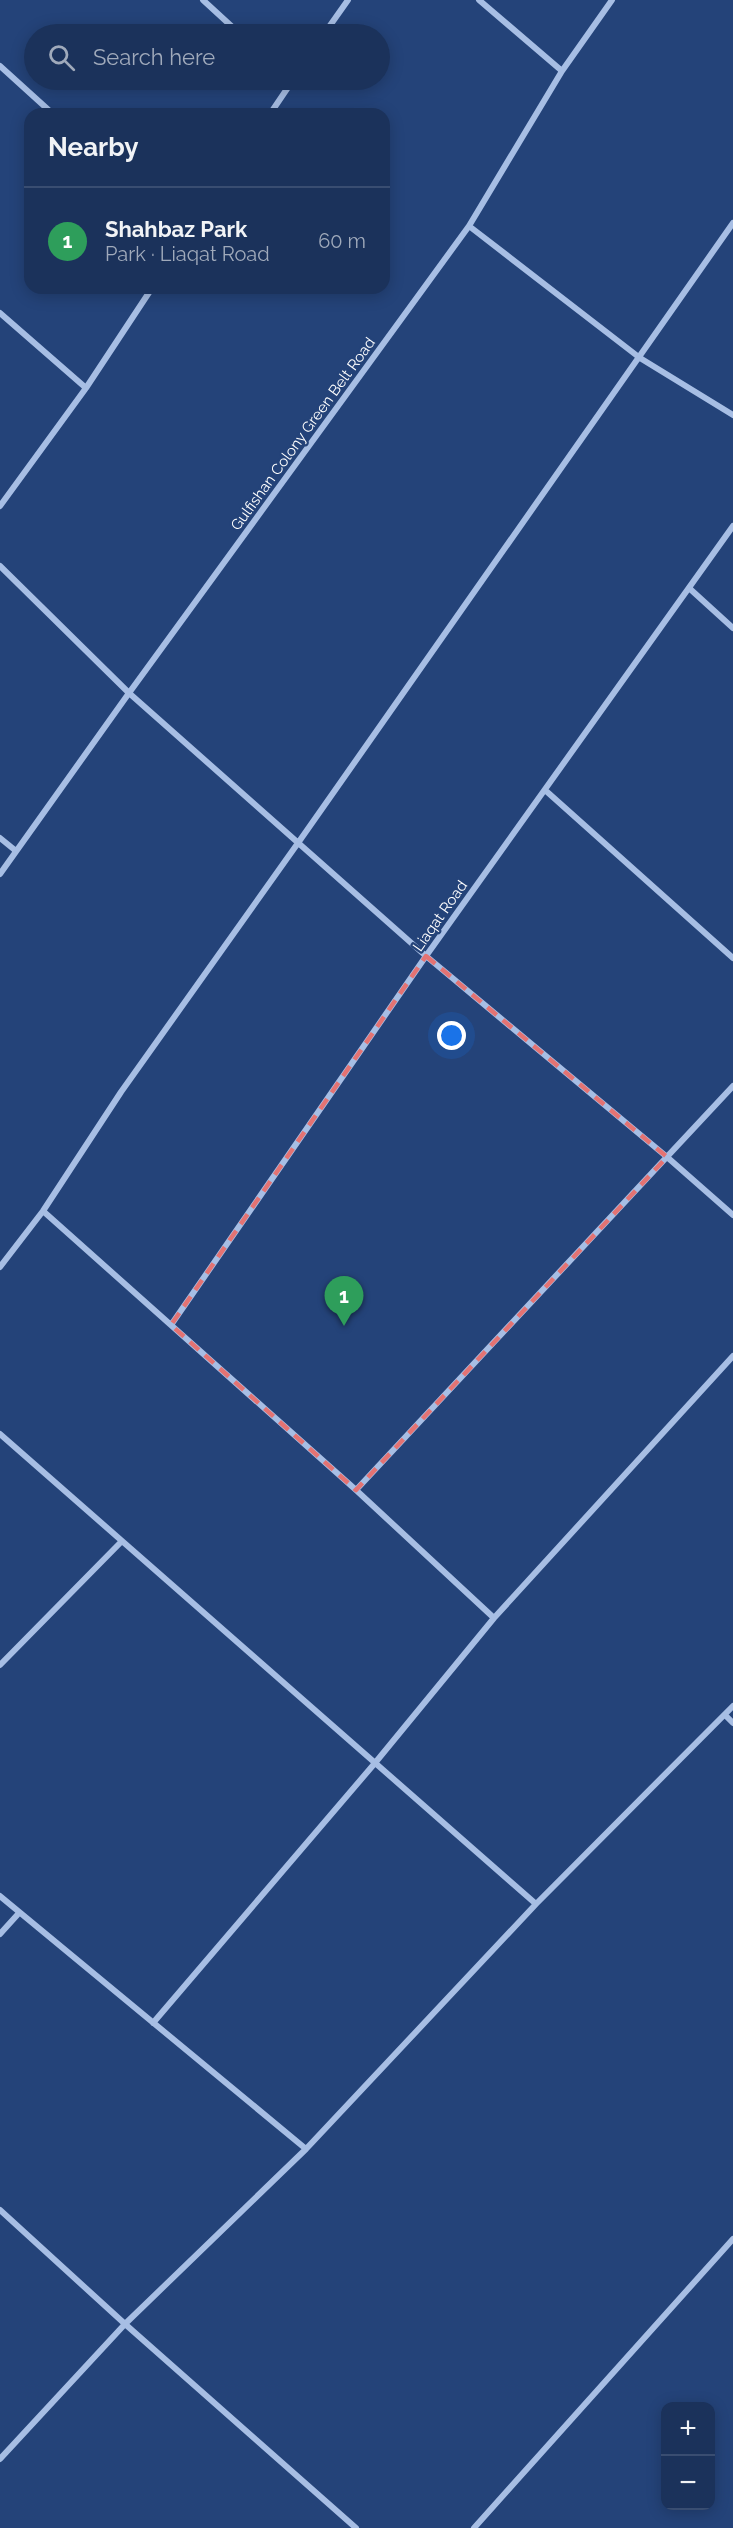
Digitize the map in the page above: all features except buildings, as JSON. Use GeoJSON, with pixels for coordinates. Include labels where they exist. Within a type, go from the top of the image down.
{"type":"FeatureCollection","features":[{"type":"Feature","properties":{"kind":"street"},"geometry":{"type":"LineString","coordinates":[[203,0],[229,24]]}},
{"type":"Feature","properties":{"kind":"street"},"geometry":{"type":"LineString","coordinates":[[331,24],[348,0]]}},
{"type":"Feature","properties":{"kind":"street"},"geometry":{"type":"LineString","coordinates":[[479,0],[562,70]]}},
{"type":"Feature","properties":{"kind":"street","name":"Gulfishan Colony Green Belt Road"},"geometry":{"type":"LineString","coordinates":[[0,874],[469,226],[562,70],[612,0]]}},
{"type":"Feature","properties":{"kind":"street"},"geometry":{"type":"LineString","coordinates":[[0,66],[24,88]]}},
{"type":"Feature","properties":{"kind":"street"},"geometry":{"type":"LineString","coordinates":[[26,90],[46,108]]}},
{"type":"Feature","properties":{"kind":"street"},"geometry":{"type":"LineString","coordinates":[[274,108],[285,90]]}},
{"type":"Feature","properties":{"kind":"street"},"geometry":{"type":"LineString","coordinates":[[0,1267],[43,1211],[121,1092],[733,224]]}},
{"type":"Feature","properties":{"kind":"street"},"geometry":{"type":"LineString","coordinates":[[469,226],[640,358],[733,415]]}},
{"type":"Feature","properties":{"kind":"street"},"geometry":{"type":"LineString","coordinates":[[0,506],[86,388],[148,294]]}},
{"type":"Feature","properties":{"kind":"street"},"geometry":{"type":"LineString","coordinates":[[0,313],[86,388]]}},
{"type":"Feature","properties":{"kind":"street","name":"Liaqat Road"},"geometry":{"type":"LineString","coordinates":[[171,1325],[426,956],[733,525]]}},
{"type":"Feature","properties":{"kind":"street"},"geometry":{"type":"LineString","coordinates":[[0,566],[129,693],[298,843],[426,956],[733,1215]]}},
{"type":"Feature","properties":{"kind":"street"},"geometry":{"type":"LineString","coordinates":[[689,588],[733,628]]}},
{"type":"Feature","properties":{"kind":"street"},"geometry":{"type":"LineString","coordinates":[[545,790],[733,958]]}},
{"type":"Feature","properties":{"kind":"street"},"geometry":{"type":"LineString","coordinates":[[0,838],[16,851]]}},
{"type":"Feature","properties":{"kind":"street"},"geometry":{"type":"LineString","coordinates":[[356,1490],[733,1086]]}},
{"type":"Feature","properties":{"kind":"street"},"geometry":{"type":"LineString","coordinates":[[43,1211],[356,1490],[494,1618]]}},
{"type":"Feature","properties":{"kind":"street"},"geometry":{"type":"LineString","coordinates":[[153,2023],[375,1763],[494,1618],[733,1356]]}},
{"type":"Feature","properties":{"kind":"street"},"geometry":{"type":"LineString","coordinates":[[0,1434],[536,1904]]}},
{"type":"Feature","properties":{"kind":"street"},"geometry":{"type":"LineString","coordinates":[[0,1665],[122,1541]]}},
{"type":"Feature","properties":{"kind":"street"},"geometry":{"type":"LineString","coordinates":[[0,2459],[125,2324],[306,2149],[536,1904],[733,1706]]}},
{"type":"Feature","properties":{"kind":"street"},"geometry":{"type":"LineString","coordinates":[[725,1715],[733,1723]]}},
{"type":"Feature","properties":{"kind":"street"},"geometry":{"type":"LineString","coordinates":[[0,1896],[306,2149]]}},
{"type":"Feature","properties":{"kind":"street"},"geometry":{"type":"LineString","coordinates":[[0,1934],[19,1913]]}},
{"type":"Feature","properties":{"kind":"street"},"geometry":{"type":"LineString","coordinates":[[0,2210],[356,2528]]}},
{"type":"Feature","properties":{"kind":"street"},"geometry":{"type":"LineString","coordinates":[[474,2528],[733,2239]]}},
{"type":"Feature","properties":{"kind":"highlighted area"},"geometry":{"type":"Polygon","coordinates":[[[426,956],[667,1157],[356,1490],[171,1325],[426,956]]]}},
{"type":"Feature","properties":{"kind":"place","name":"Shahbaz Park"},"geometry":{"type":"Point","coordinates":[344,1326]}}]}
